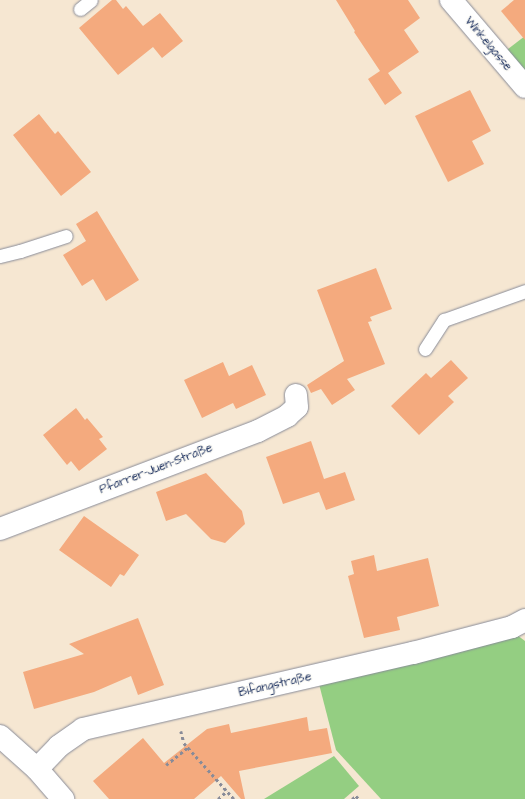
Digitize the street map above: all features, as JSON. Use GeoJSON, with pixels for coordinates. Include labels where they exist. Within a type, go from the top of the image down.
{"type":"FeatureCollection","features":[{"type":"Feature","properties":{"kind":"street","name":"Winkelgasse"},"geometry":{"type":"LineString","coordinates":[[451,0],[525,87]]}},
{"type":"Feature","properties":{"kind":"street","name":"Pfarrer-Juen-Straße"},"geometry":{"type":"LineString","coordinates":[[0,529],[258,431],[287,416],[297,407],[296,394]]}},
{"type":"Feature","properties":{"kind":"street","name":"Bifangstraße"},"geometry":{"type":"LineString","coordinates":[[37,770],[59,746],[83,729],[413,653],[512,627],[525,620]]}},
{"type":"Feature","properties":{"kind":"street"},"geometry":{"type":"LineString","coordinates":[[2,740],[37,770],[63,799]]}},
{"type":"Feature","properties":{"kind":"lane"},"geometry":{"type":"LineString","coordinates":[[80,9],[91,0]]}},
{"type":"Feature","properties":{"kind":"lane"},"geometry":{"type":"LineString","coordinates":[[0,256],[66,236]]}},
{"type":"Feature","properties":{"kind":"lane"},"geometry":{"type":"LineString","coordinates":[[425,349],[444,320],[525,291]]}},
{"type":"Feature","properties":{"kind":"path"},"geometry":{"type":"LineString","coordinates":[[176,707],[184,743],[234,799]]}},
{"type":"Feature","properties":{"kind":"path"},"geometry":{"type":"LineString","coordinates":[[166,765],[188,747]]}},
{"type":"Feature","properties":{"kind":"path"},"geometry":{"type":"LineString","coordinates":[[218,799],[227,791]]}},
{"type":"Feature","properties":{"kind":"path"},"geometry":{"type":"LineString","coordinates":[[352,799],[356,796],[359,799]]}},
{"type":"Feature","properties":{"kind":"green space"},"geometry":{"type":"Polygon","coordinates":[[[525,36],[525,77],[504,52],[525,36]]]}},
{"type":"Feature","properties":{"kind":"green space"},"geometry":{"type":"Polygon","coordinates":[[[517,635],[525,641],[525,799],[381,799],[336,750],[319,684],[517,635]]]}},
{"type":"Feature","properties":{"kind":"green space"},"geometry":{"type":"Polygon","coordinates":[[[334,756],[359,786],[344,799],[264,799],[334,756]]]}},
{"type":"Feature","properties":{"kind":"building"},"geometry":{"type":"Polygon","coordinates":[[[112,0],[116,0],[123,9],[126,6],[143,26],[160,13],[183,41],[162,58],[153,47],[118,75],[79,28],[112,0]]]}},
{"type":"Feature","properties":{"kind":"building"},"geometry":{"type":"Polygon","coordinates":[[[336,0],[408,0],[420,18],[404,30],[419,52],[388,73],[402,93],[385,105],[368,79],[380,71],[354,32],[355,31],[336,0]]]}},
{"type":"Feature","properties":{"kind":"building"},"geometry":{"type":"Polygon","coordinates":[[[514,0],[525,0],[525,40],[501,11],[514,0]]]}},
{"type":"Feature","properties":{"kind":"building"},"geometry":{"type":"Polygon","coordinates":[[[470,90],[491,131],[472,141],[484,164],[448,182],[415,116],[470,90]]]}},
{"type":"Feature","properties":{"kind":"building"},"geometry":{"type":"Polygon","coordinates":[[[39,114],[55,134],[58,131],[91,172],[61,196],[13,135],[39,114]]]}},
{"type":"Feature","properties":{"kind":"building"},"geometry":{"type":"Polygon","coordinates":[[[97,211],[139,280],[106,301],[93,279],[82,286],[63,255],[86,241],[76,224],[97,211]]]}},
{"type":"Feature","properties":{"kind":"building"},"geometry":{"type":"Polygon","coordinates":[[[376,268],[392,309],[370,317],[372,321],[368,322],[385,364],[347,379],[355,390],[332,405],[321,389],[311,393],[307,385],[344,361],[317,290],[376,268]]]}},
{"type":"Feature","properties":{"kind":"building"},"geometry":{"type":"Polygon","coordinates":[[[451,360],[468,378],[448,396],[454,402],[419,435],[391,406],[426,373],[431,378],[451,360]]]}},
{"type":"Feature","properties":{"kind":"building"},"geometry":{"type":"Polygon","coordinates":[[[223,362],[229,376],[252,365],[266,395],[236,409],[233,403],[202,418],[184,380],[223,362]]]}},
{"type":"Feature","properties":{"kind":"building"},"geometry":{"type":"Polygon","coordinates":[[[76,408],[85,420],[87,418],[103,437],[99,439],[107,449],[79,471],[71,461],[67,465],[43,435],[76,408]]]}},
{"type":"Feature","properties":{"kind":"building"},"geometry":{"type":"Polygon","coordinates":[[[311,441],[324,479],[345,472],[355,500],[326,510],[319,492],[283,504],[266,457],[311,441]]]}},
{"type":"Feature","properties":{"kind":"building"},"geometry":{"type":"Polygon","coordinates":[[[206,473],[242,511],[245,524],[225,543],[211,539],[186,514],[166,521],[156,492],[206,473]]]}},
{"type":"Feature","properties":{"kind":"building"},"geometry":{"type":"Polygon","coordinates":[[[84,516],[139,555],[124,576],[120,574],[111,587],[59,550],[84,516]]]}},
{"type":"Feature","properties":{"kind":"building"},"geometry":{"type":"Polygon","coordinates":[[[374,555],[377,571],[428,558],[439,606],[397,617],[400,630],[364,638],[348,576],[354,574],[351,561],[374,555]]]}},
{"type":"Feature","properties":{"kind":"building"},"geometry":{"type":"Polygon","coordinates":[[[138,618],[164,685],[138,695],[131,676],[94,692],[34,709],[23,672],[84,654],[69,644],[138,618]]]}},
{"type":"Feature","properties":{"kind":"building"},"geometry":{"type":"Polygon","coordinates":[[[307,717],[309,731],[327,728],[332,753],[239,771],[245,799],[241,799],[221,776],[194,799],[109,799],[93,781],[143,738],[164,763],[207,729],[229,724],[231,733],[307,717]]]}}]}
